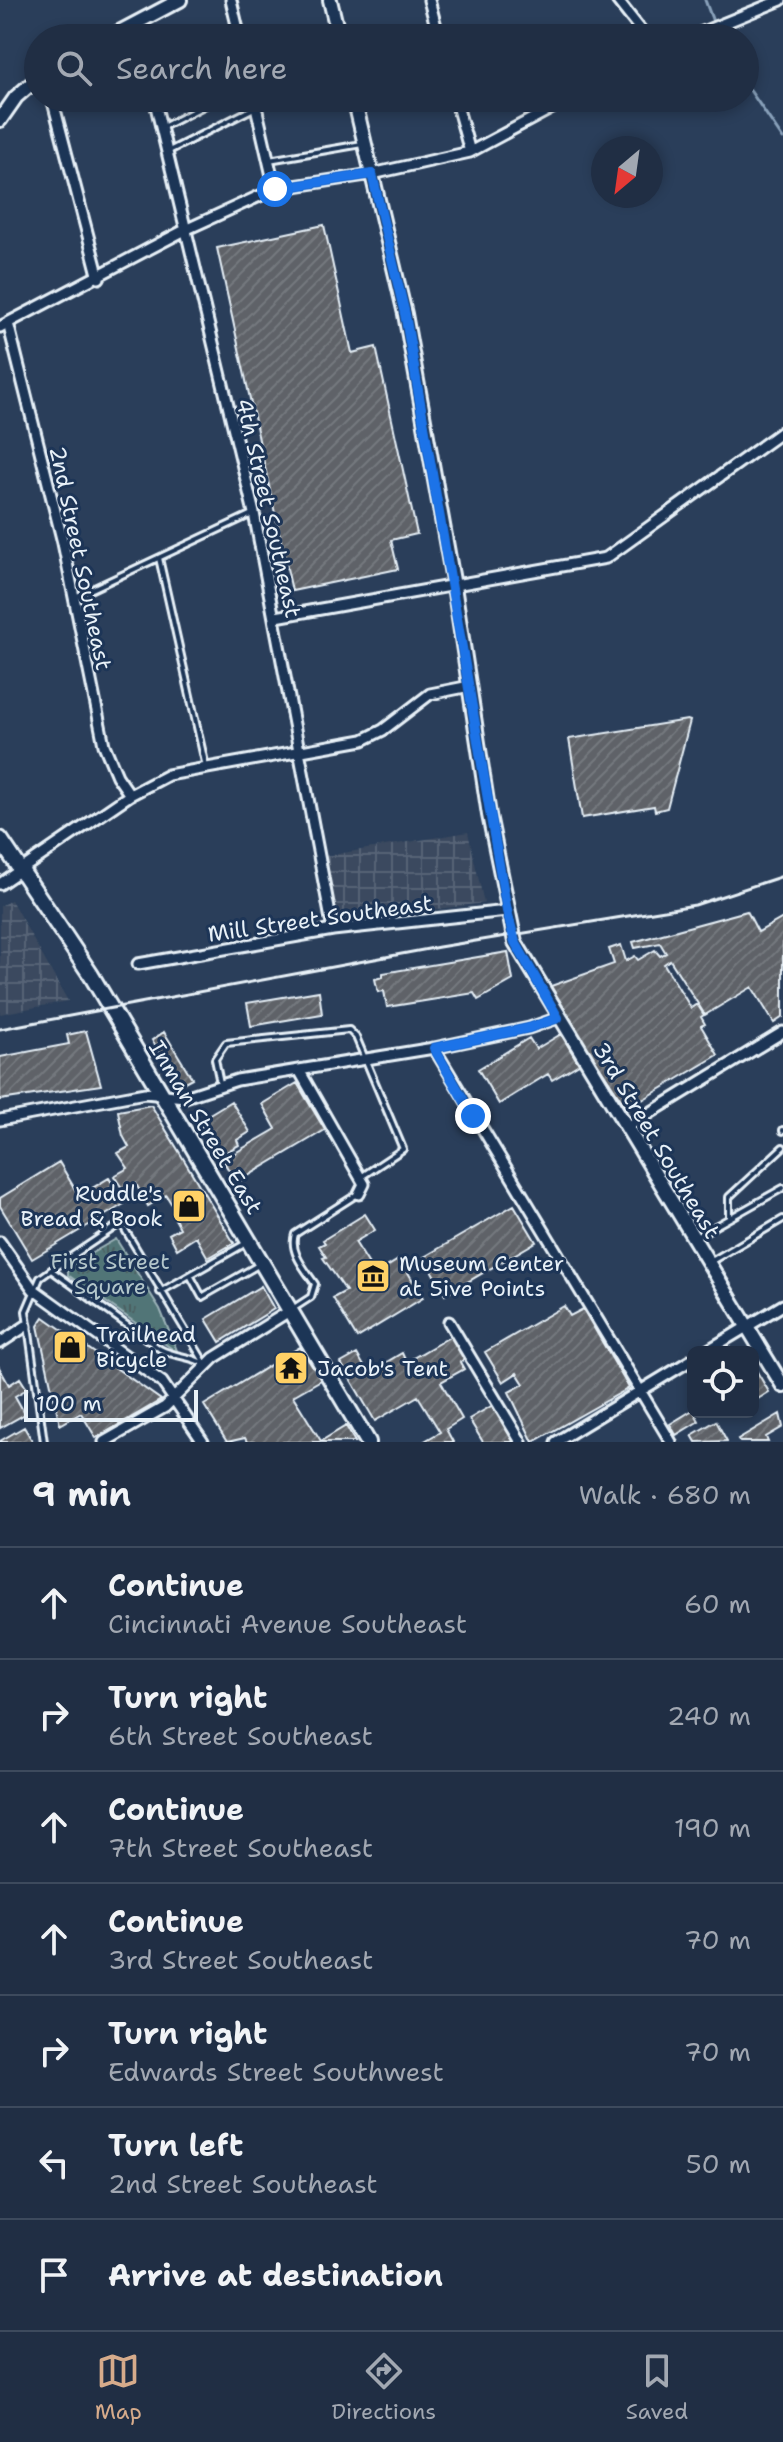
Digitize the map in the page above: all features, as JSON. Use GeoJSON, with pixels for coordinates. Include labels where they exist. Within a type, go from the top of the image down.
{"type":"FeatureCollection","features":[{"type":"Feature","properties":{"kind":"main road","name":"Inman Street East"},"geometry":{"type":"LineString","coordinates":[[0,839],[91,975],[368,1442]]}},
{"type":"Feature","properties":{"kind":"street"},"geometry":{"type":"LineString","coordinates":[[231,0],[237,24]]}},
{"type":"Feature","properties":{"kind":"street"},"geometry":{"type":"LineString","coordinates":[[330,0],[336,24]]}},
{"type":"Feature","properties":{"kind":"street"},"geometry":{"type":"LineString","coordinates":[[429,0],[435,24]]}},
{"type":"Feature","properties":{"kind":"street"},"geometry":{"type":"LineString","coordinates":[[617,0],[636,24]]}},
{"type":"Feature","properties":{"kind":"street"},"geometry":{"type":"LineString","coordinates":[[722,24],[781,0]]}},
{"type":"Feature","properties":{"kind":"street"},"geometry":{"type":"LineString","coordinates":[[137,23],[176,1]]}},
{"type":"Feature","properties":{"kind":"street"},"geometry":{"type":"LineString","coordinates":[[0,120],[24,90]]}},
{"type":"Feature","properties":{"kind":"street"},"geometry":{"type":"LineString","coordinates":[[56,112],[99,278]]}},
{"type":"Feature","properties":{"kind":"street","name":"4th Street Southeast"},"geometry":{"type":"LineString","coordinates":[[157,112],[254,513],[333,930]]}},
{"type":"Feature","properties":{"kind":"street"},"geometry":{"type":"LineString","coordinates":[[257,112],[275,189]]}},
{"type":"Feature","properties":{"kind":"street","name":"3rd Street Southeast"},"geometry":{"type":"LineString","coordinates":[[357,112],[405,314],[454,586],[507,911],[515,942],[558,1018],[783,1386]]}},
{"type":"Feature","properties":{"kind":"street"},"geometry":{"type":"LineString","coordinates":[[459,112],[470,152]]}},
{"type":"Feature","properties":{"kind":"street"},"geometry":{"type":"LineString","coordinates":[[4,325],[99,278],[185,230],[275,189],[372,174],[470,152],[545,112]]}},
{"type":"Feature","properties":{"kind":"street","name":"2nd Street Southeast"},"geometry":{"type":"LineString","coordinates":[[4,325],[63,543],[104,745],[117,776],[130,795]]}},
{"type":"Feature","properties":{"kind":"street"},"geometry":{"type":"LineString","coordinates":[[276,617],[606,558],[783,431]]}},
{"type":"Feature","properties":{"kind":"street"},"geometry":{"type":"LineString","coordinates":[[0,884],[130,795],[168,775],[363,740],[383,730],[430,694],[470,686]]}},
{"type":"Feature","properties":{"kind":"street","name":"Mill Street Southeast"},"geometry":{"type":"LineString","coordinates":[[138,964],[333,930],[507,911]]}},
{"type":"Feature","properties":{"kind":"street"},"geometry":{"type":"LineString","coordinates":[[0,1120],[145,1093],[185,1097],[221,1085],[434,1048],[529,1028],[558,1018]]}},
{"type":"Feature","properties":{"kind":"street"},"geometry":{"type":"LineString","coordinates":[[627,1127],[783,1032]]}},
{"type":"Feature","properties":{"kind":"street"},"geometry":{"type":"LineString","coordinates":[[434,1048],[671,1442]]}},
{"type":"Feature","properties":{"kind":"street"},"geometry":{"type":"LineString","coordinates":[[299,1070],[361,1177],[364,1184],[359,1194]]}},
{"type":"Feature","properties":{"kind":"street"},"geometry":{"type":"LineString","coordinates":[[0,1242],[33,1289],[162,1382],[203,1442]]}},
{"type":"Feature","properties":{"kind":"street"},"geometry":{"type":"LineString","coordinates":[[715,1346],[783,1305]]}},
{"type":"Feature","properties":{"kind":"street"},"geometry":{"type":"LineString","coordinates":[[104,1442],[175,1399],[206,1365],[228,1347],[291,1310]]}},
{"type":"Feature","properties":{"kind":"street"},"geometry":{"type":"LineString","coordinates":[[449,1322],[521,1442]]}},
{"type":"Feature","properties":{"kind":"street"},"geometry":{"type":"LineString","coordinates":[[0,1343],[26,1326]]}},
{"type":"Feature","properties":{"kind":"street"},"geometry":{"type":"LineString","coordinates":[[556,1442],[687,1363]]}},
{"type":"Feature","properties":{"kind":"lane"},"geometry":{"type":"LineString","coordinates":[[161,128],[192,112]]}},
{"type":"Feature","properties":{"kind":"lane"},"geometry":{"type":"LineString","coordinates":[[167,152],[237,112]]}},
{"type":"Feature","properties":{"kind":"lane"},"geometry":{"type":"LineString","coordinates":[[269,160],[365,143]]}},
{"type":"Feature","properties":{"kind":"lane"},"geometry":{"type":"LineString","coordinates":[[72,598],[254,513]]}},
{"type":"Feature","properties":{"kind":"lane"},"geometry":{"type":"LineString","coordinates":[[159,558],[206,767]]}},
{"type":"Feature","properties":{"kind":"lane"},"geometry":{"type":"LineString","coordinates":[[221,1085],[217,1054],[233,1041],[349,1030],[356,1037],[403,1149],[361,1177]]}},
{"type":"Feature","properties":{"kind":"lane"},"geometry":{"type":"LineString","coordinates":[[729,1218],[729,1197],[783,1147]]}},
{"type":"Feature","properties":{"kind":"lane"},"geometry":{"type":"LineString","coordinates":[[693,1238],[783,1188]]}},
{"type":"Feature","properties":{"kind":"lane"},"geometry":{"type":"LineString","coordinates":[[291,1310],[311,1297],[315,1284],[295,1254],[292,1243],[295,1234],[359,1194]]}},
{"type":"Feature","properties":{"kind":"lane"},"geometry":{"type":"LineString","coordinates":[[708,1264],[783,1219]]}},
{"type":"Feature","properties":{"kind":"lane"},"geometry":{"type":"LineString","coordinates":[[44,1442],[26,1326],[26,1311],[33,1289],[40,1278],[121,1223],[206,1365]]}},
{"type":"Feature","properties":{"kind":"lane"},"geometry":{"type":"LineString","coordinates":[[160,1292],[250,1241]]}},
{"type":"Feature","properties":{"kind":"lane"},"geometry":{"type":"LineString","coordinates":[[190,1275],[202,1297],[262,1262]]}},
{"type":"Feature","properties":{"kind":"lane"},"geometry":{"type":"LineString","coordinates":[[51,1270],[160,1349],[172,1356],[193,1357],[206,1365]]}},
{"type":"Feature","properties":{"kind":"shaded area"},"geometry":{"type":"Polygon","coordinates":[[[468,832],[484,903],[339,922],[325,856],[468,832]]]}},
{"type":"Feature","properties":{"kind":"shaded area"},"geometry":{"type":"Polygon","coordinates":[[[11,900],[68,1001],[0,1014],[0,906],[11,900]]]}},
{"type":"Feature","properties":{"kind":"green space","name":"First Street Square"},"geometry":{"type":"Polygon","coordinates":[[[116,1239],[160,1309],[178,1353],[68,1275],[68,1267],[116,1239]]]}},
{"type":"Feature","properties":{"kind":"building"},"geometry":{"type":"Polygon","coordinates":[[[324,225],[352,353],[376,347],[417,534],[391,540],[398,569],[292,591],[217,248],[324,225]]]}},
{"type":"Feature","properties":{"kind":"building"},"geometry":{"type":"Polygon","coordinates":[[[690,721],[667,808],[655,811],[654,806],[582,818],[569,739],[690,721]]]}},
{"type":"Feature","properties":{"kind":"building"},"geometry":{"type":"Polygon","coordinates":[[[747,911],[758,932],[783,918],[783,1017],[774,1023],[752,987],[705,1015],[670,960],[664,964],[691,1008],[697,1004],[704,1015],[701,1017],[705,1024],[701,1026],[718,1055],[627,1109],[548,987],[614,964],[609,949],[621,945],[626,961],[635,956],[638,960],[655,950],[660,956],[666,953],[660,943],[635,948],[633,942],[747,911]]]}},
{"type":"Feature","properties":{"kind":"building"},"geometry":{"type":"Polygon","coordinates":[[[508,952],[513,980],[478,1000],[474,993],[387,1007],[384,991],[378,992],[375,979],[383,977],[383,973],[508,952]]]}},
{"type":"Feature","properties":{"kind":"building"},"geometry":{"type":"Polygon","coordinates":[[[319,991],[322,1014],[251,1026],[247,1003],[319,991]]]}},
{"type":"Feature","properties":{"kind":"building"},"geometry":{"type":"Polygon","coordinates":[[[86,1031],[101,1085],[0,1100],[0,1057],[69,1044],[67,1035],[86,1031]]]}},
{"type":"Feature","properties":{"kind":"building"},"geometry":{"type":"Polygon","coordinates":[[[164,1032],[192,1078],[179,1085],[152,1040],[164,1032]]]}},
{"type":"Feature","properties":{"kind":"building"},"geometry":{"type":"Polygon","coordinates":[[[561,1034],[579,1064],[552,1080],[548,1074],[499,1104],[478,1069],[529,1038],[536,1049],[561,1034]]]}},
{"type":"Feature","properties":{"kind":"building"},"geometry":{"type":"Polygon","coordinates":[[[297,1083],[325,1130],[236,1183],[223,1160],[276,1129],[262,1104],[297,1083]]]}},
{"type":"Feature","properties":{"kind":"building"},"geometry":{"type":"Polygon","coordinates":[[[231,1101],[250,1132],[237,1140],[239,1145],[219,1156],[198,1121],[231,1101]]]}},
{"type":"Feature","properties":{"kind":"building"},"geometry":{"type":"Polygon","coordinates":[[[151,1105],[234,1243],[208,1258],[196,1237],[177,1249],[169,1234],[180,1228],[175,1219],[179,1216],[166,1195],[148,1206],[136,1184],[124,1191],[114,1176],[128,1168],[118,1153],[129,1147],[123,1136],[118,1111],[151,1105]]]}},
{"type":"Feature","properties":{"kind":"building"},"geometry":{"type":"Polygon","coordinates":[[[59,1162],[79,1196],[109,1178],[124,1204],[32,1259],[0,1206],[0,1198],[59,1162]]]}},
{"type":"Feature","properties":{"kind":"building"},"geometry":{"type":"Polygon","coordinates":[[[514,1205],[536,1242],[445,1295],[424,1257],[514,1205]]]}},
{"type":"Feature","properties":{"kind":"building","name":"Museum Center at 5ive Points"},"geometry":{"type":"Polygon","coordinates":[[[365,1214],[375,1230],[355,1242],[375,1274],[400,1259],[423,1298],[357,1338],[333,1298],[346,1291],[323,1258],[326,1257],[319,1246],[325,1243],[323,1240],[365,1214]]]}},
{"type":"Feature","properties":{"kind":"building"},"geometry":{"type":"Polygon","coordinates":[[[261,1286],[274,1309],[220,1342],[206,1319],[261,1286]]]}},
{"type":"Feature","properties":{"kind":"building"},"geometry":{"type":"Polygon","coordinates":[[[564,1306],[570,1316],[583,1309],[629,1388],[533,1442],[509,1392],[524,1384],[517,1373],[503,1382],[485,1352],[564,1306]]]}},
{"type":"Feature","properties":{"kind":"building"},"geometry":{"type":"Polygon","coordinates":[[[44,1317],[161,1400],[96,1438],[81,1413],[60,1425],[38,1326],[44,1317]]]}},
{"type":"Feature","properties":{"kind":"building"},"geometry":{"type":"Polygon","coordinates":[[[453,1335],[467,1358],[460,1362],[464,1369],[441,1382],[462,1419],[446,1429],[453,1442],[423,1442],[440,1432],[418,1396],[375,1421],[341,1363],[357,1354],[368,1373],[402,1353],[406,1362],[453,1335]]]}},
{"type":"Feature","properties":{"kind":"building"},"geometry":{"type":"Polygon","coordinates":[[[300,1347],[321,1380],[293,1396],[321,1441],[346,1426],[355,1442],[247,1442],[245,1438],[227,1442],[204,1405],[300,1347]]]}},
{"type":"Feature","properties":{"kind":"building"},"geometry":{"type":"Polygon","coordinates":[[[0,1369],[9,1385],[20,1378],[27,1389],[15,1396],[25,1414],[0,1428],[0,1369]]]}},
{"type":"Feature","properties":{"kind":"building"},"geometry":{"type":"Polygon","coordinates":[[[759,1375],[769,1392],[759,1398],[759,1375]]]}},
{"type":"Feature","properties":{"kind":"building"},"geometry":{"type":"Polygon","coordinates":[[[493,1405],[514,1442],[483,1442],[469,1419],[493,1405]]]}},
{"type":"Feature","properties":{"kind":"building"},"geometry":{"type":"Polygon","coordinates":[[[687,1414],[687,1418],[697,1418],[699,1421],[676,1435],[670,1424],[687,1414]]]}},
{"type":"Feature","properties":{"kind":"building"},"geometry":{"type":"Polygon","coordinates":[[[780,1414],[783,1427],[766,1437],[768,1442],[740,1442],[738,1439],[780,1414]]]}},
{"type":"Feature","properties":{"kind":"building"},"geometry":{"type":"Polygon","coordinates":[[[716,1421],[727,1441],[696,1442],[692,1435],[716,1421]]]}},
{"type":"Feature","properties":{"kind":"building"},"geometry":{"type":"Polygon","coordinates":[[[24,1427],[33,1442],[0,1442],[0,1441],[24,1427]]]}},
{"type":"Feature","properties":{"kind":"waterway"},"geometry":{"type":"LineString","coordinates":[[705,0],[714,24]]}},
{"type":"Feature","properties":{"kind":"waterway"},"geometry":{"type":"LineString","coordinates":[[759,104],[783,139]]}},
{"type":"Feature","properties":{"kind":"railway"},"geometry":{"type":"LineString","coordinates":[[0,1029],[439,947],[695,905],[783,876]]}},
{"type":"Feature","properties":{"kind":"place","name":"Ruddle's Bread & Book"},"geometry":{"type":"Point","coordinates":[189,1206]}},
{"type":"Feature","properties":{"kind":"place","name":"Museum Center at 5ive Points"},"geometry":{"type":"Point","coordinates":[373,1276]}},
{"type":"Feature","properties":{"kind":"place","name":"Trailhead Bicycle"},"geometry":{"type":"Point","coordinates":[70,1347]}},
{"type":"Feature","properties":{"kind":"place","name":"Jacob's Tent"},"geometry":{"type":"Point","coordinates":[291,1368]}},
{"type":"Feature","properties":{"kind":"route"},"geometry":{"type":"LineString","coordinates":[[275,189],[372,174],[405,314],[454,586],[507,911],[515,942],[558,1018],[529,1028],[434,1048],[473,1116]]}}]}
